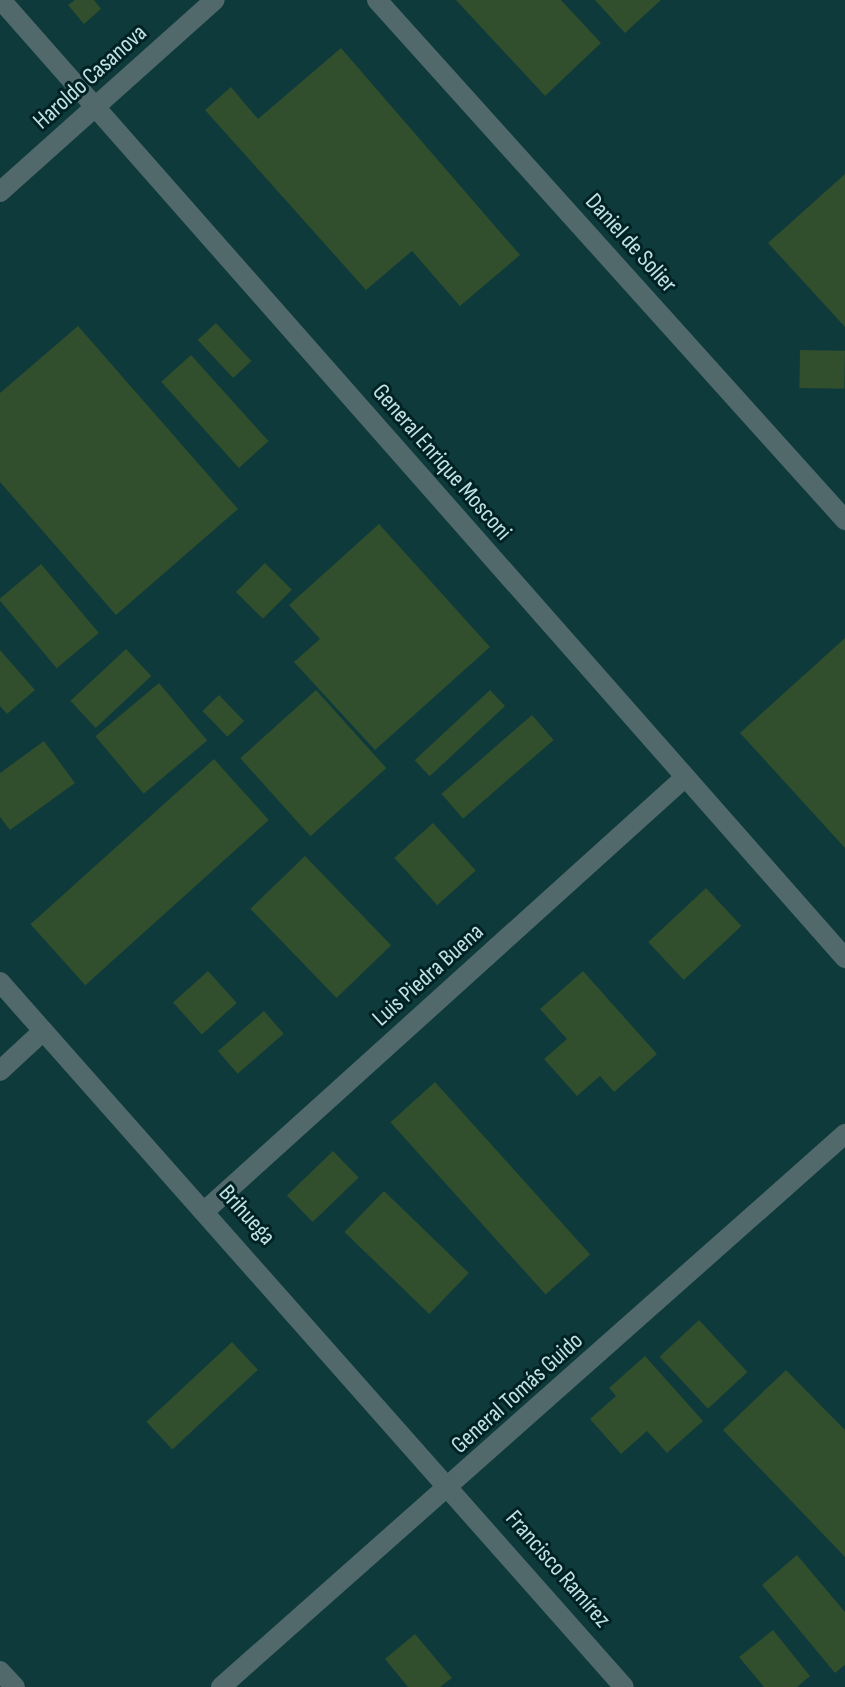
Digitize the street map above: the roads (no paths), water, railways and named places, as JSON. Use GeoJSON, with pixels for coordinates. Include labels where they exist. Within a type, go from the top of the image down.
{"type":"FeatureCollection","features":[{"type":"Feature","properties":{"kind":"street","name":"General Enrique Mosconi"},"geometry":{"type":"LineString","coordinates":[[1,0],[97,105],[683,779],[845,958]]}},
{"type":"Feature","properties":{"kind":"street","name":"Haroldo Casanova"},"geometry":{"type":"LineString","coordinates":[[0,192],[215,0]]}},
{"type":"Feature","properties":{"kind":"street","name":"Daniel de Solier"},"geometry":{"type":"LineString","coordinates":[[377,0],[845,520]]}},
{"type":"Feature","properties":{"kind":"street","name":"Luis Piedra Buena"},"geometry":{"type":"LineString","coordinates":[[207,1209],[683,779]]}},
{"type":"Feature","properties":{"kind":"street","name":"Brihuega"},"geometry":{"type":"LineString","coordinates":[[0,982],[207,1209],[452,1486]]}},
{"type":"Feature","properties":{"kind":"street"},"geometry":{"type":"LineString","coordinates":[[0,1071],[43,1031]]}},
{"type":"Feature","properties":{"kind":"street","name":"General Tomás Guido"},"geometry":{"type":"LineString","coordinates":[[221,1687],[452,1486],[845,1134]]}},
{"type":"Feature","properties":{"kind":"street","name":"Francisco Ramírez"},"geometry":{"type":"LineString","coordinates":[[452,1486],[624,1687]]}},
{"type":"Feature","properties":{"kind":"street"},"geometry":{"type":"LineString","coordinates":[[0,1671],[15,1687]]}}]}
